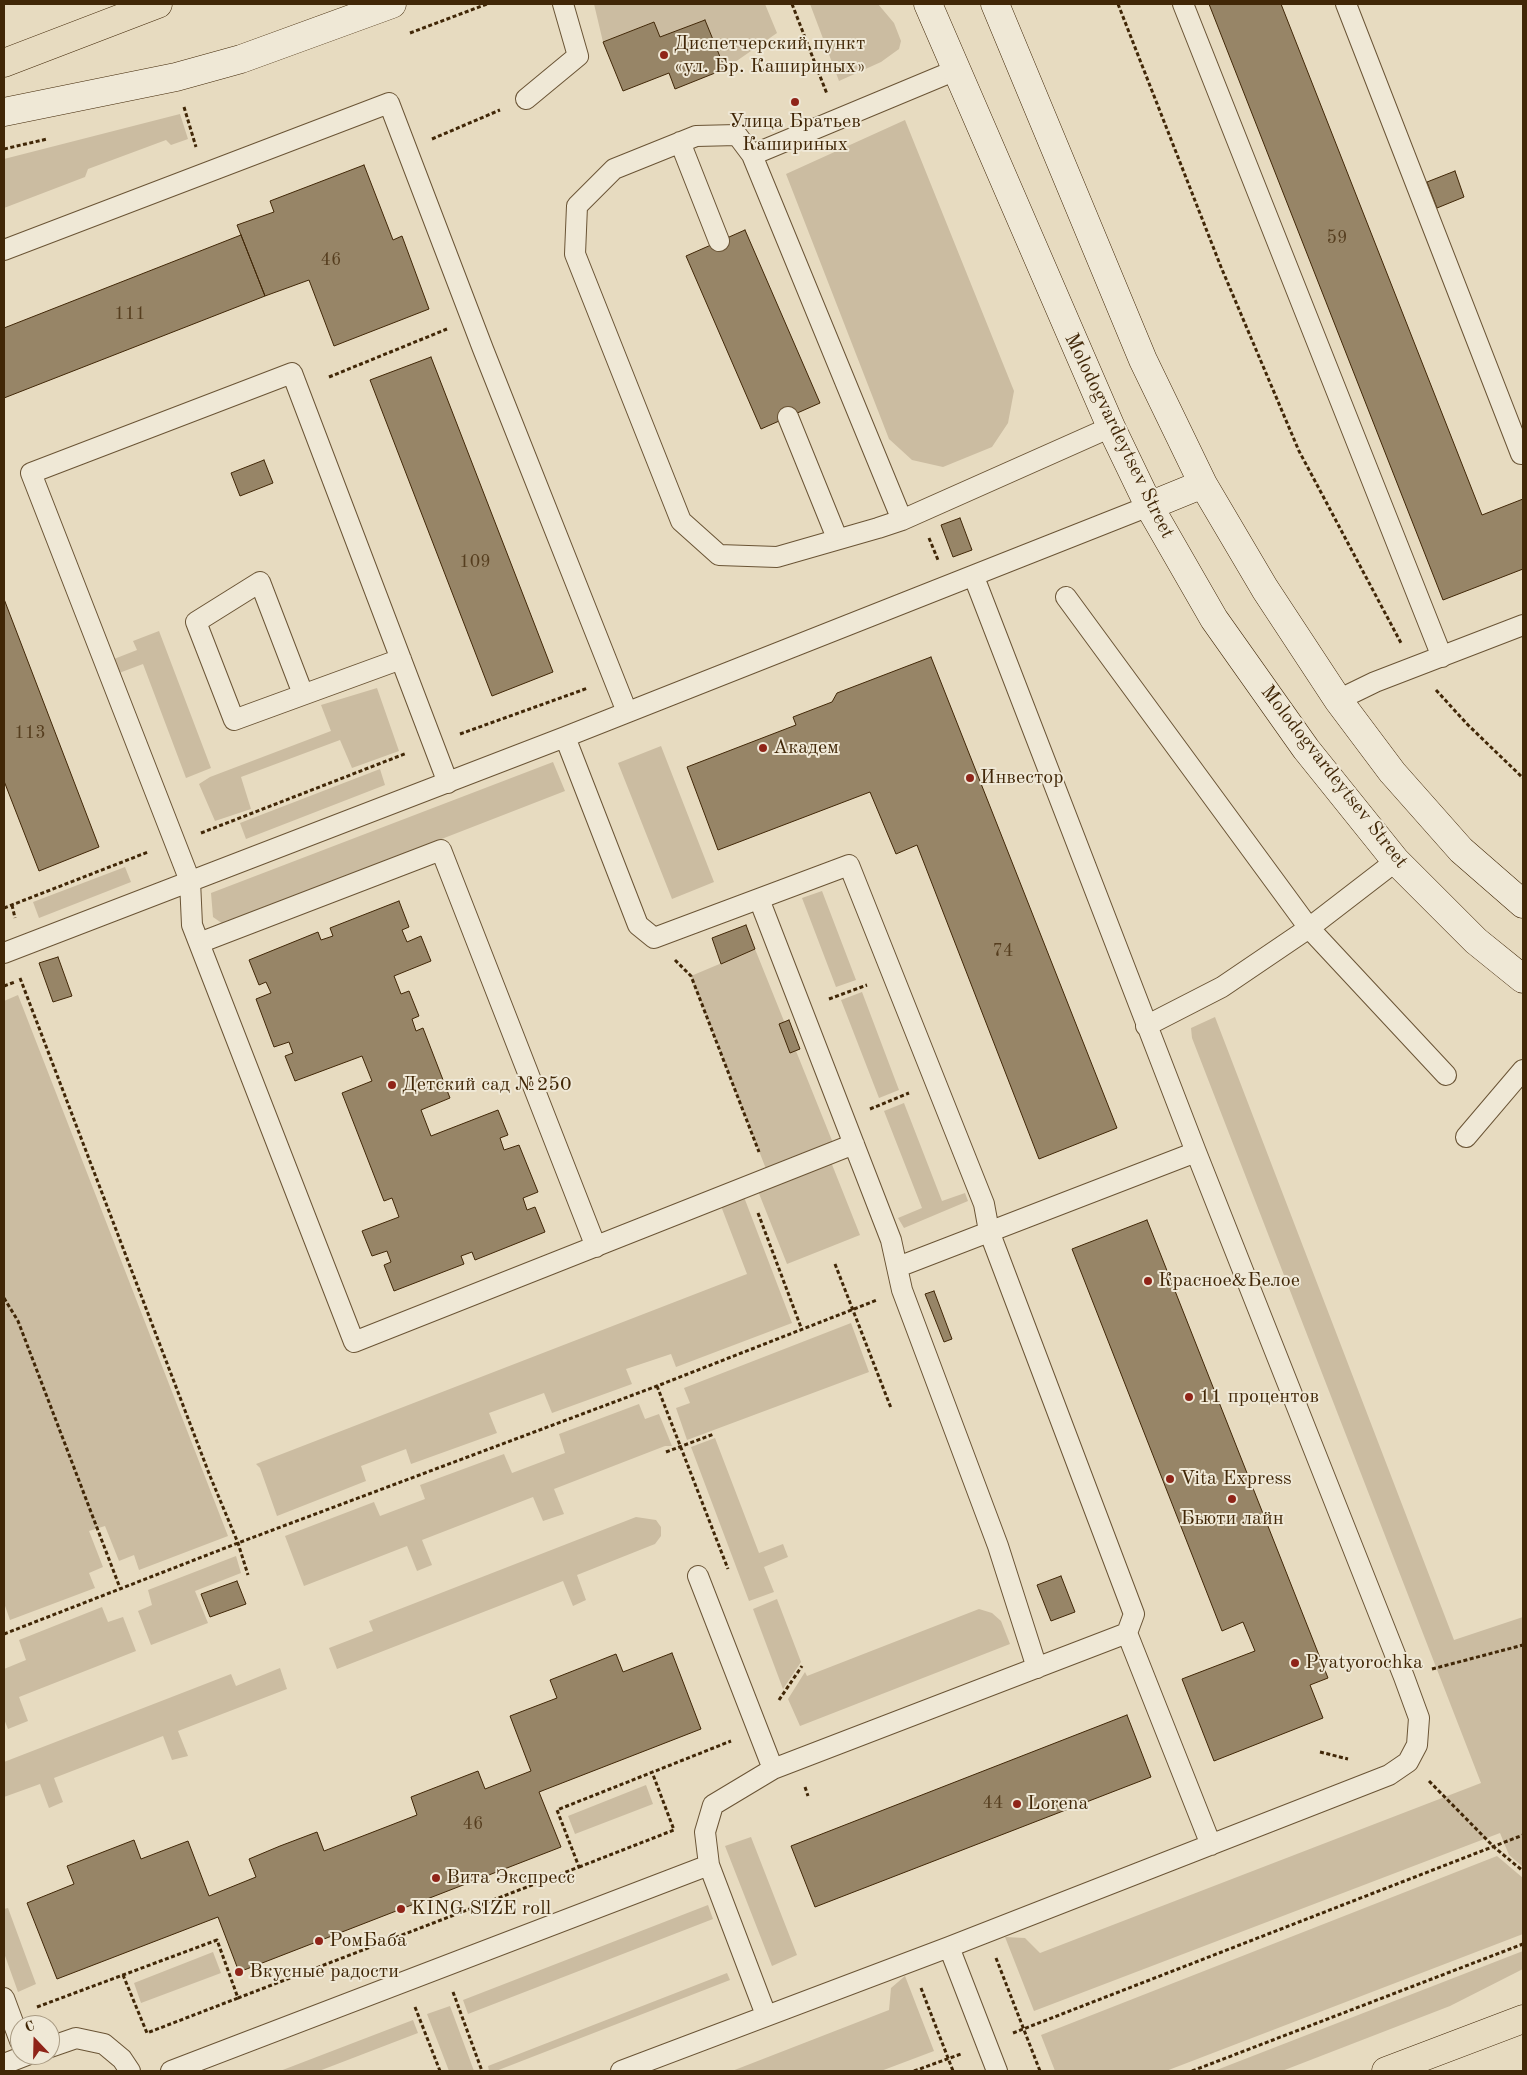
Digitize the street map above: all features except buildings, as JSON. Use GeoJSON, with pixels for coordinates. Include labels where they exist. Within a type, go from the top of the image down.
{"type":"FeatureCollection","features":[{"type":"Feature","properties":{"kind":"main road"},"geometry":{"type":"LineString","coordinates":[[4,63],[158,4]]}},
{"type":"Feature","properties":{"kind":"main road"},"geometry":{"type":"LineString","coordinates":[[4,112],[124,89],[213,67],[241,59],[392,4]]}},
{"type":"Feature","properties":{"kind":"main road","name":"Molodogvardeytsev Street"},"geometry":{"type":"LineString","coordinates":[[928,4],[1111,427],[1149,506],[1214,619],[1306,748],[1396,861],[1476,941],[1523,980]]}},
{"type":"Feature","properties":{"kind":"main road"},"geometry":{"type":"LineString","coordinates":[[995,4],[1143,360],[1203,484],[1265,589],[1338,700],[1392,772],[1461,850],[1523,904]]}},
{"type":"Feature","properties":{"kind":"main road"},"geometry":{"type":"LineString","coordinates":[[1149,506],[1203,484]]}},
{"type":"Feature","properties":{"kind":"main road"},"geometry":{"type":"LineString","coordinates":[[1386,2071],[1523,2018]]}},
{"type":"Feature","properties":{"kind":"lane"},"geometry":{"type":"LineString","coordinates":[[526,100],[578,56],[563,4]]}},
{"type":"Feature","properties":{"kind":"lane"},"geometry":{"type":"LineString","coordinates":[[1183,4],[1442,657]]}},
{"type":"Feature","properties":{"kind":"lane"},"geometry":{"type":"LineString","coordinates":[[1346,4],[1521,454],[1523,454]]}},
{"type":"Feature","properties":{"kind":"lane"},"geometry":{"type":"LineString","coordinates":[[752,155],[956,70]]}},
{"type":"Feature","properties":{"kind":"lane"},"geometry":{"type":"LineString","coordinates":[[4,250],[389,103],[471,319],[627,712]]}},
{"type":"Feature","properties":{"kind":"lane"},"geometry":{"type":"LineString","coordinates":[[902,520],[752,155],[737,135],[696,136],[614,169],[577,206],[575,254],[681,521],[719,555],[777,557],[902,520],[1111,427]]}},
{"type":"Feature","properties":{"kind":"lane"},"geometry":{"type":"LineString","coordinates":[[680,142],[719,241]]}},
{"type":"Feature","properties":{"kind":"lane"},"geometry":{"type":"LineString","coordinates":[[448,783],[292,373],[31,473],[190,882],[192,925],[354,1342],[596,1247],[746,1185],[854,1144]]}},
{"type":"Feature","properties":{"kind":"lane"},"geometry":{"type":"LineString","coordinates":[[788,417],[837,538]]}},
{"type":"Feature","properties":{"kind":"lane"},"geometry":{"type":"LineString","coordinates":[[4,953],[448,783],[974,577],[1149,506]]}},
{"type":"Feature","properties":{"kind":"lane"},"geometry":{"type":"LineString","coordinates":[[621,2071],[949,1947],[1389,1775],[1408,1762],[1417,1745],[1419,1718],[1404,1677],[1146,1026],[974,577]]}},
{"type":"Feature","properties":{"kind":"lane"},"geometry":{"type":"LineString","coordinates":[[303,694],[260,582],[196,622],[234,720],[401,659]]}},
{"type":"Feature","properties":{"kind":"lane"},"geometry":{"type":"LineString","coordinates":[[1066,597],[1309,928],[1446,1075]]}},
{"type":"Feature","properties":{"kind":"lane"},"geometry":{"type":"LineString","coordinates":[[1338,700],[1415,667],[1523,625]]}},
{"type":"Feature","properties":{"kind":"lane"},"geometry":{"type":"LineString","coordinates":[[565,737],[638,925],[654,938],[849,865],[984,1204],[989,1230],[1134,1614],[1128,1633],[1211,1844]]}},
{"type":"Feature","properties":{"kind":"lane"},"geometry":{"type":"LineString","coordinates":[[199,943],[442,850],[596,1247]]}},
{"type":"Feature","properties":{"kind":"lane"},"geometry":{"type":"LineString","coordinates":[[1146,1026],[1222,987],[1309,928],[1396,861]]}},
{"type":"Feature","properties":{"kind":"lane"},"geometry":{"type":"LineString","coordinates":[[759,899],[891,1240],[902,1290],[998,1546],[1038,1668]]}},
{"type":"Feature","properties":{"kind":"lane"},"geometry":{"type":"LineString","coordinates":[[1466,1136],[1523,1070]]}},
{"type":"Feature","properties":{"kind":"lane"},"geometry":{"type":"LineString","coordinates":[[898,1266],[1196,1152]]}},
{"type":"Feature","properties":{"kind":"lane"},"geometry":{"type":"LineString","coordinates":[[698,1576],[772,1769]]}},
{"type":"Feature","properties":{"kind":"lane"},"geometry":{"type":"LineString","coordinates":[[766,2015],[709,1865],[705,1832],[713,1805],[772,1769],[1128,1633]]}},
{"type":"Feature","properties":{"kind":"lane"},"geometry":{"type":"LineString","coordinates":[[170,2071],[709,1865]]}},
{"type":"Feature","properties":{"kind":"lane"},"geometry":{"type":"LineString","coordinates":[[949,1947],[997,2071]]}},
{"type":"Feature","properties":{"kind":"lane"},"geometry":{"type":"LineString","coordinates":[[4,1998],[10,2015]]}},
{"type":"Feature","properties":{"kind":"lane"},"geometry":{"type":"LineString","coordinates":[[60,2044],[76,2038],[104,2044],[122,2059],[130,2071]]}},
{"type":"Feature","properties":{"kind":"path"},"geometry":{"type":"LineString","coordinates":[[792,4],[837,120]]}},
{"type":"Feature","properties":{"kind":"path"},"geometry":{"type":"LineString","coordinates":[[1118,4],[1221,267],[1299,451],[1415,667],[1468,725],[1523,778]]}},
{"type":"Feature","properties":{"kind":"path"},"geometry":{"type":"LineString","coordinates":[[407,149],[526,100]]}},
{"type":"Feature","properties":{"kind":"path"},"geometry":{"type":"LineString","coordinates":[[184,105],[204,174]]}},
{"type":"Feature","properties":{"kind":"path"},"geometry":{"type":"LineString","coordinates":[[329,377],[471,319]]}},
{"type":"Feature","properties":{"kind":"path"},"geometry":{"type":"LineString","coordinates":[[902,520],[926,530],[948,587]]}},
{"type":"Feature","properties":{"kind":"path"},"geometry":{"type":"LineString","coordinates":[[4,908],[433,743],[613,679]]}},
{"type":"Feature","properties":{"kind":"path"},"geometry":{"type":"LineString","coordinates":[[654,938],[691,976],[766,1169],[746,1185],[802,1330]]}},
{"type":"Feature","properties":{"kind":"path"},"geometry":{"type":"LineString","coordinates":[[22,945],[19,980],[210,1476],[238,1543],[248,1575]]}},
{"type":"Feature","properties":{"kind":"path"},"geometry":{"type":"LineString","coordinates":[[799,1001],[814,1005],[883,979],[891,970]]}},
{"type":"Feature","properties":{"kind":"path"},"geometry":{"type":"LineString","coordinates":[[4,986],[19,980]]}},
{"type":"Feature","properties":{"kind":"path"},"geometry":{"type":"LineString","coordinates":[[844,1119],[936,1083]]}},
{"type":"Feature","properties":{"kind":"path"},"geometry":{"type":"LineString","coordinates":[[835,1264],[891,1408]]}},
{"type":"Feature","properties":{"kind":"path"},"geometry":{"type":"LineString","coordinates":[[4,1634],[238,1543],[657,1386],[902,1290]]}},
{"type":"Feature","properties":{"kind":"path"},"geometry":{"type":"LineString","coordinates":[[4,1298],[18,1321],[120,1588]]}},
{"type":"Feature","properties":{"kind":"path"},"geometry":{"type":"LineString","coordinates":[[657,1386],[730,1573]]}},
{"type":"Feature","properties":{"kind":"path"},"geometry":{"type":"LineString","coordinates":[[666,1452],[714,1434]]}},
{"type":"Feature","properties":{"kind":"path"},"geometry":{"type":"LineString","coordinates":[[1404,1677],[1523,1645]]}},
{"type":"Feature","properties":{"kind":"path"},"geometry":{"type":"LineString","coordinates":[[779,1700],[802,1666]]}},
{"type":"Feature","properties":{"kind":"path"},"geometry":{"type":"LineString","coordinates":[[579,1867],[557,1810],[787,1719],[776,1691]]}},
{"type":"Feature","properties":{"kind":"path"},"geometry":{"type":"LineString","coordinates":[[1408,1762],[1494,1847],[1523,1871]]}},
{"type":"Feature","properties":{"kind":"path"},"geometry":{"type":"LineString","coordinates":[[123,1975],[146,2033],[238,1998],[674,1830],[652,1772]]}},
{"type":"Feature","properties":{"kind":"path"},"geometry":{"type":"LineString","coordinates":[[914,2071],[1523,1835]]}},
{"type":"Feature","properties":{"kind":"path"},"geometry":{"type":"LineString","coordinates":[[986,1932],[1040,2071]]}},
{"type":"Feature","properties":{"kind":"path"},"geometry":{"type":"LineString","coordinates":[[16,2015],[217,1940],[238,1998]]}},
{"type":"Feature","properties":{"kind":"path"},"geometry":{"type":"LineString","coordinates":[[1192,2071],[1523,1944]]}},
{"type":"Feature","properties":{"kind":"path"},"geometry":{"type":"LineString","coordinates":[[911,1961],[953,2071]]}},
{"type":"Feature","properties":{"kind":"path"},"geometry":{"type":"LineString","coordinates":[[443,1967],[482,2071]]}},
{"type":"Feature","properties":{"kind":"path"},"geometry":{"type":"LineString","coordinates":[[404,1981],[440,2071]]}},
{"type":"Feature","properties":{"kind":"shaded area"},"geometry":{"type":"Polygon","coordinates":[[[594,4],[765,4],[777,33],[725,69],[705,20],[660,37],[653,22],[603,42],[594,4]]]}},
{"type":"Feature","properties":{"kind":"shaded area"},"geometry":{"type":"Polygon","coordinates":[[[810,4],[878,4],[894,23],[901,41],[899,49],[881,62],[839,81],[810,4]]]}},
{"type":"Feature","properties":{"kind":"shaded area"},"geometry":{"type":"Polygon","coordinates":[[[180,114],[188,139],[171,145],[166,140],[88,169],[85,177],[4,208],[4,159],[180,114]]]}},
{"type":"Feature","properties":{"kind":"shaded area"},"geometry":{"type":"Polygon","coordinates":[[[905,120],[1014,391],[1008,423],[992,447],[943,467],[912,460],[889,439],[786,174],[905,120]]]}},
{"type":"Feature","properties":{"kind":"shaded area"},"geometry":{"type":"Polygon","coordinates":[[[159,631],[211,768],[186,778],[143,664],[119,673],[114,659],[137,650],[133,641],[159,631]]]}},
{"type":"Feature","properties":{"kind":"shaded area"},"geometry":{"type":"Polygon","coordinates":[[[377,688],[399,751],[352,768],[340,740],[241,777],[251,809],[215,821],[199,784],[210,777],[331,731],[321,705],[377,688]]]}},
{"type":"Feature","properties":{"kind":"shaded area"},"geometry":{"type":"Polygon","coordinates":[[[661,746],[714,882],[672,899],[618,763],[661,746]]]}},
{"type":"Feature","properties":{"kind":"shaded area"},"geometry":{"type":"Polygon","coordinates":[[[553,762],[565,791],[223,924],[213,917],[211,893],[553,762]]]}},
{"type":"Feature","properties":{"kind":"shaded area"},"geometry":{"type":"Polygon","coordinates":[[[380,769],[385,785],[246,839],[240,823],[380,769]]]}},
{"type":"Feature","properties":{"kind":"shaded area"},"geometry":{"type":"Polygon","coordinates":[[[125,867],[131,882],[39,918],[33,902],[125,867]]]}},
{"type":"Feature","properties":{"kind":"shaded area"},"geometry":{"type":"Polygon","coordinates":[[[822,891],[856,980],[836,987],[802,898],[822,891]]]}},
{"type":"Feature","properties":{"kind":"shaded area"},"geometry":{"type":"Polygon","coordinates":[[[755,949],[833,1143],[766,1169],[691,976],[755,949]]]}},
{"type":"Feature","properties":{"kind":"shaded area"},"geometry":{"type":"Polygon","coordinates":[[[862,992],[899,1090],[879,1098],[841,1000],[862,992]]]}},
{"type":"Feature","properties":{"kind":"shaded area"},"geometry":{"type":"Polygon","coordinates":[[[18,995],[228,1536],[139,1570],[134,1555],[119,1561],[105,1526],[89,1531],[103,1567],[89,1573],[95,1588],[10,1620],[4,1603],[4,1001],[18,995]]]}},
{"type":"Feature","properties":{"kind":"shaded area"},"geometry":{"type":"Polygon","coordinates":[[[1215,1017],[1454,1640],[1523,1617],[1523,1867],[1509,1855],[1500,1833],[1034,2011],[1005,1937],[1025,1938],[1040,1953],[1481,1783],[1192,1038],[1191,1028],[1215,1017]]]}},
{"type":"Feature","properties":{"kind":"shaded area"},"geometry":{"type":"Polygon","coordinates":[[[904,1103],[942,1201],[965,1193],[968,1201],[904,1228],[898,1218],[922,1208],[884,1111],[904,1103]]]}},
{"type":"Feature","properties":{"kind":"shaded area"},"geometry":{"type":"Polygon","coordinates":[[[831,1162],[860,1235],[787,1264],[758,1191],[831,1162]]]}},
{"type":"Feature","properties":{"kind":"shaded area"},"geometry":{"type":"Polygon","coordinates":[[[744,1197],[792,1323],[676,1367],[671,1354],[626,1369],[632,1384],[552,1413],[544,1393],[489,1413],[497,1433],[411,1464],[406,1449],[361,1466],[366,1481],[277,1516],[260,1468],[256,1464],[747,1274],[721,1206],[744,1197]]]}},
{"type":"Feature","properties":{"kind":"shaded area"},"geometry":{"type":"Polygon","coordinates":[[[851,1323],[869,1372],[687,1440],[676,1408],[690,1403],[684,1388],[851,1323]]]}},
{"type":"Feature","properties":{"kind":"shaded area"},"geometry":{"type":"Polygon","coordinates":[[[639,1404],[645,1419],[659,1414],[672,1446],[665,1446],[554,1489],[564,1514],[543,1521],[533,1497],[422,1540],[432,1565],[417,1571],[407,1546],[304,1586],[285,1536],[374,1502],[380,1516],[425,1499],[420,1485],[504,1454],[512,1473],[565,1453],[559,1434],[639,1404]]]}},
{"type":"Feature","properties":{"kind":"shaded area"},"geometry":{"type":"Polygon","coordinates":[[[715,1438],[759,1553],[783,1544],[788,1557],[764,1567],[774,1592],[749,1601],[691,1447],[715,1438]]]}},
{"type":"Feature","properties":{"kind":"shaded area"},"geometry":{"type":"Polygon","coordinates":[[[636,1517],[656,1520],[661,1527],[661,1536],[655,1544],[577,1575],[586,1600],[573,1606],[563,1581],[337,1669],[329,1648],[373,1631],[369,1621],[636,1517]]]}},
{"type":"Feature","properties":{"kind":"shaded area"},"geometry":{"type":"Polygon","coordinates":[[[236,1556],[241,1573],[195,1591],[208,1623],[151,1645],[138,1611],[152,1605],[148,1590],[236,1556]]]}},
{"type":"Feature","properties":{"kind":"shaded area"},"geometry":{"type":"Polygon","coordinates":[[[777,1599],[801,1662],[783,1689],[753,1609],[777,1599]]]}},
{"type":"Feature","properties":{"kind":"shaded area"},"geometry":{"type":"Polygon","coordinates":[[[102,1607],[108,1622],[123,1617],[136,1651],[19,1697],[28,1721],[8,1729],[4,1719],[4,1669],[26,1660],[19,1640],[102,1607]]]}},
{"type":"Feature","properties":{"kind":"shaded area"},"geometry":{"type":"Polygon","coordinates":[[[979,1609],[992,1613],[1001,1621],[1010,1644],[800,1726],[788,1699],[805,1672],[807,1676],[979,1609]]]}},
{"type":"Feature","properties":{"kind":"shaded area"},"geometry":{"type":"Polygon","coordinates":[[[280,1668],[287,1689],[178,1731],[188,1756],[172,1760],[163,1736],[54,1778],[63,1802],[49,1808],[40,1784],[4,1797],[4,1762],[231,1674],[236,1686],[280,1668]]]}},
{"type":"Feature","properties":{"kind":"shaded area"},"geometry":{"type":"Polygon","coordinates":[[[646,1785],[653,1804],[575,1834],[568,1816],[646,1785]]]}},
{"type":"Feature","properties":{"kind":"shaded area"},"geometry":{"type":"Polygon","coordinates":[[[751,1837],[797,1955],[772,1966],[725,1846],[751,1837]]]}},
{"type":"Feature","properties":{"kind":"shaded area"},"geometry":{"type":"Polygon","coordinates":[[[1497,1856],[1523,1878],[1523,1934],[1166,2071],[1055,2071],[1041,2035],[1497,1856]]]}},
{"type":"Feature","properties":{"kind":"shaded area"},"geometry":{"type":"Polygon","coordinates":[[[708,1905],[713,1919],[468,2014],[463,2000],[708,1905]]]}},
{"type":"Feature","properties":{"kind":"shaded area"},"geometry":{"type":"Polygon","coordinates":[[[8,1908],[36,1984],[18,1992],[4,1953],[4,1909],[8,1908]]]}},
{"type":"Feature","properties":{"kind":"shaded area"},"geometry":{"type":"Polygon","coordinates":[[[1523,1951],[1523,1969],[1450,2006],[1282,2071],[1214,2071],[1523,1951]]]}},
{"type":"Feature","properties":{"kind":"shaded area"},"geometry":{"type":"Polygon","coordinates":[[[213,1952],[221,1973],[141,2003],[134,1983],[213,1952]]]}},
{"type":"Feature","properties":{"kind":"shaded area"},"geometry":{"type":"Polygon","coordinates":[[[727,1973],[730,1980],[496,2071],[489,2071],[488,2066],[727,1973]]]}},
{"type":"Feature","properties":{"kind":"shaded area"},"geometry":{"type":"Polygon","coordinates":[[[905,1976],[934,2051],[881,2071],[732,2071],[889,2010],[891,1988],[905,1976]]]}},
{"type":"Feature","properties":{"kind":"shaded area"},"geometry":{"type":"Polygon","coordinates":[[[450,2006],[474,2071],[449,2071],[427,2014],[450,2006]]]}},
{"type":"Feature","properties":{"kind":"shaded area"},"geometry":{"type":"Polygon","coordinates":[[[413,2020],[418,2033],[319,2071],[280,2071],[413,2020]]]}},
{"type":"Feature","properties":{"kind":"place","name":"Диспетчерский пункт «ул. Бр. Кашириных»"},"geometry":{"type":"Point","coordinates":[664,55]}},
{"type":"Feature","properties":{"kind":"place","name":"Улица Братьев Кашириных"},"geometry":{"type":"Point","coordinates":[795,102]}},
{"type":"Feature","properties":{"kind":"place","name":"Академ"},"geometry":{"type":"Point","coordinates":[763,748]}},
{"type":"Feature","properties":{"kind":"place","name":"Инвестор"},"geometry":{"type":"Point","coordinates":[970,778]}},
{"type":"Feature","properties":{"kind":"place","name":"Детский сад №250"},"geometry":{"type":"Point","coordinates":[392,1085]}},
{"type":"Feature","properties":{"kind":"place","name":"Красное&Белое"},"geometry":{"type":"Point","coordinates":[1148,1281]}},
{"type":"Feature","properties":{"kind":"place","name":"11 процентов"},"geometry":{"type":"Point","coordinates":[1189,1397]}},
{"type":"Feature","properties":{"kind":"place","name":"Vita Express"},"geometry":{"type":"Point","coordinates":[1170,1479]}},
{"type":"Feature","properties":{"kind":"place","name":"Бьюти лайн"},"geometry":{"type":"Point","coordinates":[1232,1499]}},
{"type":"Feature","properties":{"kind":"place","name":"Pyatyorochka"},"geometry":{"type":"Point","coordinates":[1295,1663]}},
{"type":"Feature","properties":{"kind":"place","name":"Lorena"},"geometry":{"type":"Point","coordinates":[1017,1804]}},
{"type":"Feature","properties":{"kind":"place","name":"Вита Экспресс"},"geometry":{"type":"Point","coordinates":[436,1878]}},
{"type":"Feature","properties":{"kind":"place","name":"KING SIZE roll"},"geometry":{"type":"Point","coordinates":[401,1909]}},
{"type":"Feature","properties":{"kind":"place","name":"РомБаба"},"geometry":{"type":"Point","coordinates":[319,1941]}},
{"type":"Feature","properties":{"kind":"place","name":"Вкусные радости"},"geometry":{"type":"Point","coordinates":[239,1972]}}]}
